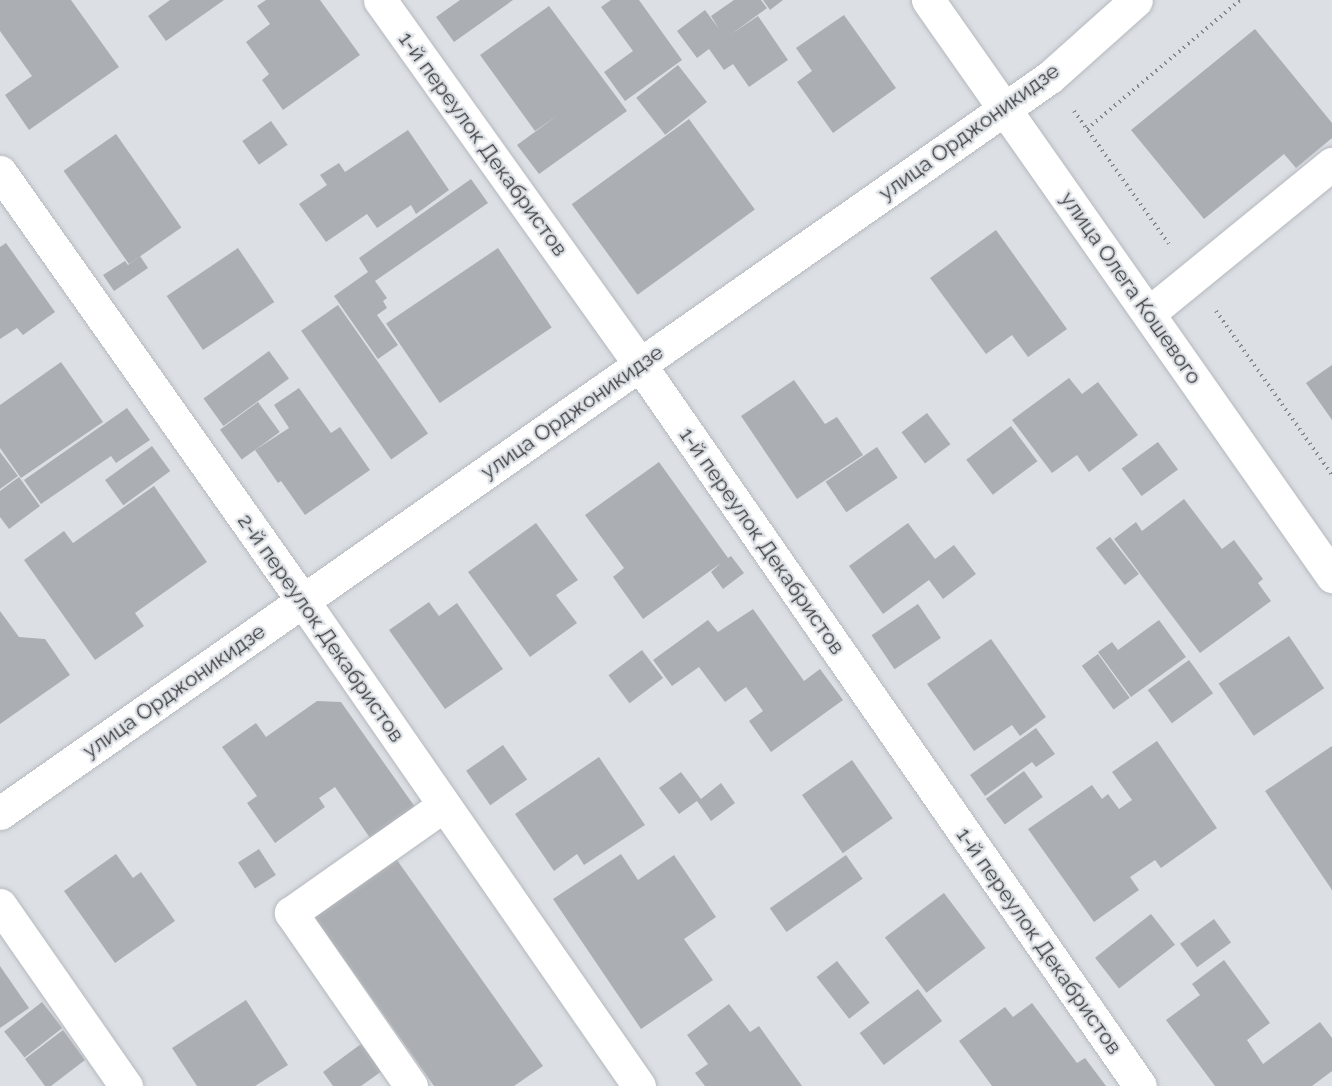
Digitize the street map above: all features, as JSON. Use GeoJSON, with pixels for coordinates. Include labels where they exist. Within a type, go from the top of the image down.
{"type":"FeatureCollection","features":[{"type":"Feature","properties":{"kind":"street","name":"1-й переулок Декабристов"},"geometry":{"type":"LineString","coordinates":[[380,0],[640,365],[1140,1086]]}},
{"type":"Feature","properties":{"kind":"street","name":"улица Олега Кошевого"},"geometry":{"type":"LineString","coordinates":[[928,0],[1332,576]]}},
{"type":"Feature","properties":{"kind":"street","name":"улица Орджоникидзе"},"geometry":{"type":"LineString","coordinates":[[0,813],[1050,77],[1136,0]]}},
{"type":"Feature","properties":{"kind":"street"},"geometry":{"type":"LineString","coordinates":[[1149,313],[1332,164]]}},
{"type":"Feature","properties":{"kind":"street","name":"2-й переулок Декабристов"},"geometry":{"type":"LineString","coordinates":[[0,172],[303,601],[639,1086]]}},
{"type":"Feature","properties":{"kind":"street"},"geometry":{"type":"LineString","coordinates":[[411,1086],[291,913],[444,805]]}},
{"type":"Feature","properties":{"kind":"street"},"geometry":{"type":"LineString","coordinates":[[0,905],[126,1086]]}},
{"type":"Feature","properties":{"kind":"path"},"geometry":{"type":"LineString","coordinates":[[1087,129],[1240,0]]}},
{"type":"Feature","properties":{"kind":"building"},"geometry":{"type":"Polygon","coordinates":[[[0,0],[71,0],[119,67],[29,130],[5,95],[32,76],[0,31],[0,0]]]}},
{"type":"Feature","properties":{"kind":"building"},"geometry":{"type":"Polygon","coordinates":[[[170,0],[224,0],[166,41],[148,16],[170,0]]]}},
{"type":"Feature","properties":{"kind":"building"},"geometry":{"type":"Polygon","coordinates":[[[266,0],[320,0],[360,55],[283,110],[262,80],[269,74],[246,42],[270,24],[257,6],[266,0]]]}},
{"type":"Feature","properties":{"kind":"building"},"geometry":{"type":"Polygon","coordinates":[[[460,0],[513,0],[454,42],[436,17],[460,0]]]}},
{"type":"Feature","properties":{"kind":"building"},"geometry":{"type":"Polygon","coordinates":[[[611,0],[639,0],[682,60],[625,101],[604,72],[633,51],[601,7],[611,0]]]}},
{"type":"Feature","properties":{"kind":"building"},"geometry":{"type":"Polygon","coordinates":[[[734,0],[761,0],[767,8],[730,35],[758,16],[788,60],[749,87],[733,64],[724,70],[709,49],[697,58],[677,31],[705,10],[719,29],[711,16],[734,0]]]}},
{"type":"Feature","properties":{"kind":"building"},"geometry":{"type":"Polygon","coordinates":[[[763,0],[783,0],[770,10],[763,0]]]}},
{"type":"Feature","properties":{"kind":"building"},"geometry":{"type":"Polygon","coordinates":[[[549,6],[627,111],[539,174],[517,145],[558,115],[535,131],[480,55],[549,6]]]}},
{"type":"Feature","properties":{"kind":"building"},"geometry":{"type":"Polygon","coordinates":[[[844,15],[896,88],[833,133],[797,82],[812,71],[796,48],[844,15]]]}},
{"type":"Feature","properties":{"kind":"building"},"geometry":{"type":"Polygon","coordinates":[[[1255,29],[1332,123],[1332,138],[1296,168],[1284,154],[1204,219],[1131,130],[1255,29]]]}},
{"type":"Feature","properties":{"kind":"building"},"geometry":{"type":"Polygon","coordinates":[[[678,65],[707,102],[665,135],[636,98],[678,65]]]}},
{"type":"Feature","properties":{"kind":"building"},"geometry":{"type":"Polygon","coordinates":[[[689,119],[755,210],[638,295],[572,204],[689,119]]]}},
{"type":"Feature","properties":{"kind":"building"},"geometry":{"type":"Polygon","coordinates":[[[271,121],[288,145],[259,165],[242,141],[271,121]]]}},
{"type":"Feature","properties":{"kind":"building"},"geometry":{"type":"Polygon","coordinates":[[[408,130],[449,190],[416,214],[411,205],[377,228],[367,214],[326,242],[299,204],[327,185],[320,175],[339,163],[345,172],[408,130]]]}},
{"type":"Feature","properties":{"kind":"building"},"geometry":{"type":"Polygon","coordinates":[[[116,134],[181,227],[129,264],[64,171],[116,134]]]}},
{"type":"Feature","properties":{"kind":"building"},"geometry":{"type":"Polygon","coordinates":[[[471,179],[488,203],[375,281],[387,298],[383,301],[387,308],[377,315],[398,345],[378,359],[334,296],[368,272],[359,258],[471,179]]]}},
{"type":"Feature","properties":{"kind":"building"},"geometry":{"type":"Polygon","coordinates":[[[996,230],[1067,329],[1028,357],[1012,335],[986,354],[930,278],[996,230]]]}},
{"type":"Feature","properties":{"kind":"building"},"geometry":{"type":"Polygon","coordinates":[[[6,243],[55,312],[23,335],[17,328],[0,339],[0,247],[6,243]]]}},
{"type":"Feature","properties":{"kind":"building"},"geometry":{"type":"Polygon","coordinates":[[[238,248],[274,302],[203,350],[167,296],[238,248]]]}},
{"type":"Feature","properties":{"kind":"building"},"geometry":{"type":"Polygon","coordinates":[[[498,248],[552,328],[440,403],[386,323],[498,248]]]}},
{"type":"Feature","properties":{"kind":"building"},"geometry":{"type":"Polygon","coordinates":[[[140,256],[148,268],[114,291],[103,275],[125,261],[128,265],[140,256]]]}},
{"type":"Feature","properties":{"kind":"building"},"geometry":{"type":"Polygon","coordinates":[[[338,305],[428,434],[391,459],[301,331],[338,305]]]}},
{"type":"Feature","properties":{"kind":"building"},"geometry":{"type":"Polygon","coordinates":[[[269,351],[289,379],[223,426],[203,399],[269,351]]]}},
{"type":"Feature","properties":{"kind":"building"},"geometry":{"type":"Polygon","coordinates":[[[61,362],[103,422],[21,478],[0,448],[0,405],[61,362]]]}},
{"type":"Feature","properties":{"kind":"building"},"geometry":{"type":"Polygon","coordinates":[[[1332,365],[1332,420],[1306,383],[1332,365]]]}},
{"type":"Feature","properties":{"kind":"building"},"geometry":{"type":"Polygon","coordinates":[[[1069,378],[1082,394],[1098,382],[1138,435],[1089,472],[1077,455],[1052,473],[1012,420],[1069,378]]]}},
{"type":"Feature","properties":{"kind":"building"},"geometry":{"type":"Polygon","coordinates":[[[794,380],[825,424],[837,417],[863,455],[797,499],[741,416],[794,380]]]}},
{"type":"Feature","properties":{"kind":"building"},"geometry":{"type":"Polygon","coordinates":[[[299,388],[331,433],[340,427],[370,470],[305,515],[281,481],[278,483],[255,450],[289,428],[274,405],[299,388]]]}},
{"type":"Feature","properties":{"kind":"building"},"geometry":{"type":"Polygon","coordinates":[[[258,402],[280,432],[242,460],[220,430],[258,402]]]}},
{"type":"Feature","properties":{"kind":"building"},"geometry":{"type":"Polygon","coordinates":[[[127,408],[150,440],[116,463],[111,456],[41,504],[24,480],[127,408]]]}},
{"type":"Feature","properties":{"kind":"building"},"geometry":{"type":"Polygon","coordinates":[[[927,413],[950,444],[925,463],[901,432],[927,413]]]}},
{"type":"Feature","properties":{"kind":"building"},"geometry":{"type":"Polygon","coordinates":[[[1011,426],[1037,461],[993,495],[966,460],[1011,426]]]}},
{"type":"Feature","properties":{"kind":"building"},"geometry":{"type":"Polygon","coordinates":[[[1158,442],[1178,470],[1142,496],[1122,468],[1158,442]]]}},
{"type":"Feature","properties":{"kind":"building"},"geometry":{"type":"Polygon","coordinates":[[[152,446],[170,471],[123,505],[105,480],[152,446]]]}},
{"type":"Feature","properties":{"kind":"building"},"geometry":{"type":"Polygon","coordinates":[[[877,447],[898,478],[846,512],[826,482],[877,447]]]}},
{"type":"Feature","properties":{"kind":"building"},"geometry":{"type":"Polygon","coordinates":[[[0,452],[18,476],[0,489],[0,452]]]}},
{"type":"Feature","properties":{"kind":"building"},"geometry":{"type":"Polygon","coordinates":[[[659,462],[728,558],[731,556],[744,573],[723,589],[711,572],[721,563],[643,619],[613,577],[624,568],[585,515],[659,462]]]}},
{"type":"Feature","properties":{"kind":"building"},"geometry":{"type":"Polygon","coordinates":[[[19,477],[40,506],[9,529],[0,517],[0,491],[19,477]]]}},
{"type":"Feature","properties":{"kind":"building"},"geometry":{"type":"Polygon","coordinates":[[[154,486],[207,562],[135,613],[144,626],[95,660],[24,560],[64,531],[73,543],[154,486]]]}},
{"type":"Feature","properties":{"kind":"building"},"geometry":{"type":"Polygon","coordinates":[[[1184,499],[1222,549],[1234,540],[1263,579],[1258,583],[1271,601],[1200,653],[1114,539],[1136,522],[1142,531],[1184,499]]]}},
{"type":"Feature","properties":{"kind":"building"},"geometry":{"type":"Polygon","coordinates":[[[536,523],[578,580],[556,595],[577,623],[530,657],[468,572],[536,523]]]}},
{"type":"Feature","properties":{"kind":"building"},"geometry":{"type":"Polygon","coordinates":[[[908,523],[935,559],[954,545],[976,574],[943,599],[929,580],[883,614],[849,566],[908,523]]]}},
{"type":"Feature","properties":{"kind":"building"},"geometry":{"type":"Polygon","coordinates":[[[1110,537],[1139,574],[1125,585],[1096,548],[1110,537]]]}},
{"type":"Feature","properties":{"kind":"building"},"geometry":{"type":"Polygon","coordinates":[[[429,602],[439,616],[457,603],[503,669],[445,709],[389,630],[429,602]]]}},
{"type":"Feature","properties":{"kind":"building"},"geometry":{"type":"Polygon","coordinates":[[[918,604],[941,638],[895,669],[872,635],[918,604]]]}},
{"type":"Feature","properties":{"kind":"building"},"geometry":{"type":"Polygon","coordinates":[[[753,609],[804,681],[820,669],[843,700],[771,752],[749,721],[763,711],[746,687],[725,702],[699,667],[672,686],[653,660],[708,620],[718,632],[753,609]]]}},
{"type":"Feature","properties":{"kind":"building"},"geometry":{"type":"Polygon","coordinates":[[[0,611],[19,637],[45,639],[70,675],[0,724],[0,611]]]}},
{"type":"Feature","properties":{"kind":"building"},"geometry":{"type":"Polygon","coordinates":[[[1159,620],[1186,657],[1131,697],[1098,652],[1112,642],[1118,650],[1159,620]]]}},
{"type":"Feature","properties":{"kind":"building"},"geometry":{"type":"Polygon","coordinates":[[[1289,636],[1324,688],[1254,736],[1219,684],[1289,636]]]}},
{"type":"Feature","properties":{"kind":"building"},"geometry":{"type":"Polygon","coordinates":[[[991,639],[1046,717],[1020,736],[1012,725],[974,751],[927,684],[991,639]]]}},
{"type":"Feature","properties":{"kind":"building"},"geometry":{"type":"Polygon","coordinates":[[[642,650],[663,678],[630,703],[608,675],[642,650]]]}},
{"type":"Feature","properties":{"kind":"building"},"geometry":{"type":"Polygon","coordinates":[[[1098,654],[1130,698],[1114,709],[1082,666],[1098,654]]]}},
{"type":"Feature","properties":{"kind":"building"},"geometry":{"type":"Polygon","coordinates":[[[1189,660],[1213,693],[1172,723],[1148,690],[1189,660]]]}},
{"type":"Feature","properties":{"kind":"building"},"geometry":{"type":"Polygon","coordinates":[[[317,701],[341,702],[415,807],[370,838],[335,787],[319,798],[325,807],[275,843],[247,803],[257,796],[222,747],[256,723],[266,737],[317,701]]]}},
{"type":"Feature","properties":{"kind":"building"},"geometry":{"type":"Polygon","coordinates":[[[1036,728],[1055,754],[1036,767],[1032,762],[985,796],[970,775],[1036,728]]]}},
{"type":"Feature","properties":{"kind":"building"},"geometry":{"type":"Polygon","coordinates":[[[1157,741],[1217,828],[1161,868],[1155,860],[1130,877],[1139,890],[1094,922],[1028,829],[1092,785],[1102,799],[1108,794],[1119,809],[1132,800],[1112,772],[1157,741]]]}},
{"type":"Feature","properties":{"kind":"building"},"geometry":{"type":"Polygon","coordinates":[[[503,745],[527,779],[490,805],[466,771],[503,745]]]}},
{"type":"Feature","properties":{"kind":"building"},"geometry":{"type":"Polygon","coordinates":[[[1332,746],[1332,890],[1265,791],[1332,746]]]}},
{"type":"Feature","properties":{"kind":"building"},"geometry":{"type":"Polygon","coordinates":[[[599,757],[645,825],[584,865],[577,854],[554,871],[515,814],[599,757]]]}},
{"type":"Feature","properties":{"kind":"building"},"geometry":{"type":"Polygon","coordinates":[[[852,760],[893,818],[843,853],[802,795],[852,760]]]}},
{"type":"Feature","properties":{"kind":"building"},"geometry":{"type":"Polygon","coordinates":[[[1024,771],[1043,797],[1005,825],[986,799],[1024,771]]]}},
{"type":"Feature","properties":{"kind":"building"},"geometry":{"type":"Polygon","coordinates":[[[681,772],[701,799],[721,783],[735,803],[711,821],[697,801],[679,814],[659,788],[681,772]]]}},
{"type":"Feature","properties":{"kind":"building"},"geometry":{"type":"Polygon","coordinates":[[[259,849],[276,875],[255,889],[238,863],[259,849]]]}},
{"type":"Feature","properties":{"kind":"building"},"geometry":{"type":"Polygon","coordinates":[[[392,853],[543,1066],[514,1086],[434,1086],[310,911],[392,853]]]}},
{"type":"Feature","properties":{"kind":"building"},"geometry":{"type":"Polygon","coordinates":[[[116,854],[133,878],[141,872],[175,921],[115,963],[64,891],[116,854]]]}},
{"type":"Feature","properties":{"kind":"building"},"geometry":{"type":"Polygon","coordinates":[[[621,854],[638,880],[674,855],[716,917],[684,939],[713,980],[641,1029],[553,899],[621,854]]]}},
{"type":"Feature","properties":{"kind":"building"},"geometry":{"type":"Polygon","coordinates":[[[846,855],[863,879],[786,932],[770,908],[846,855]]]}},
{"type":"Feature","properties":{"kind":"building"},"geometry":{"type":"Polygon","coordinates":[[[944,893],[986,948],[926,993],[885,938],[944,893]]]}},
{"type":"Feature","properties":{"kind":"building"},"geometry":{"type":"Polygon","coordinates":[[[1151,914],[1175,945],[1119,988],[1095,958],[1151,914]]]}},
{"type":"Feature","properties":{"kind":"building"},"geometry":{"type":"Polygon","coordinates":[[[1214,919],[1231,942],[1197,967],[1180,944],[1214,919]]]}},
{"type":"Feature","properties":{"kind":"building"},"geometry":{"type":"Polygon","coordinates":[[[1224,960],[1270,1023],[1247,1040],[1263,1064],[1320,1022],[1332,1038],[1332,1071],[1312,1086],[1215,1086],[1166,1020],[1200,995],[1192,984],[1224,960]]]}},
{"type":"Feature","properties":{"kind":"building"},"geometry":{"type":"Polygon","coordinates":[[[837,961],[870,1003],[849,1019],[817,977],[837,961]]]}},
{"type":"Feature","properties":{"kind":"building"},"geometry":{"type":"Polygon","coordinates":[[[0,966],[29,1008],[0,1028],[0,966]]]}},
{"type":"Feature","properties":{"kind":"building"},"geometry":{"type":"Polygon","coordinates":[[[918,989],[942,1021],[884,1065],[860,1033],[918,989]]]}},
{"type":"Feature","properties":{"kind":"building"},"geometry":{"type":"Polygon","coordinates":[[[246,1000],[288,1065],[255,1086],[197,1086],[172,1048],[246,1000]]]}},
{"type":"Feature","properties":{"kind":"building"},"geometry":{"type":"Polygon","coordinates":[[[42,1002],[62,1028],[24,1058],[4,1032],[42,1002]]]}},
{"type":"Feature","properties":{"kind":"building"},"geometry":{"type":"Polygon","coordinates":[[[1032,1003],[1077,1063],[1085,1058],[1106,1086],[992,1086],[959,1041],[1005,1007],[1013,1017],[1032,1003]]]}},
{"type":"Feature","properties":{"kind":"building"},"geometry":{"type":"Polygon","coordinates":[[[729,1004],[750,1032],[759,1026],[802,1086],[705,1086],[695,1073],[708,1064],[687,1035],[729,1004]]]}},
{"type":"Feature","properties":{"kind":"building"},"geometry":{"type":"Polygon","coordinates":[[[63,1030],[85,1060],[51,1086],[45,1086],[25,1059],[63,1030]]]}},
{"type":"Feature","properties":{"kind":"building"},"geometry":{"type":"Polygon","coordinates":[[[361,1044],[382,1071],[361,1086],[333,1086],[323,1072],[361,1044]]]}}]}
